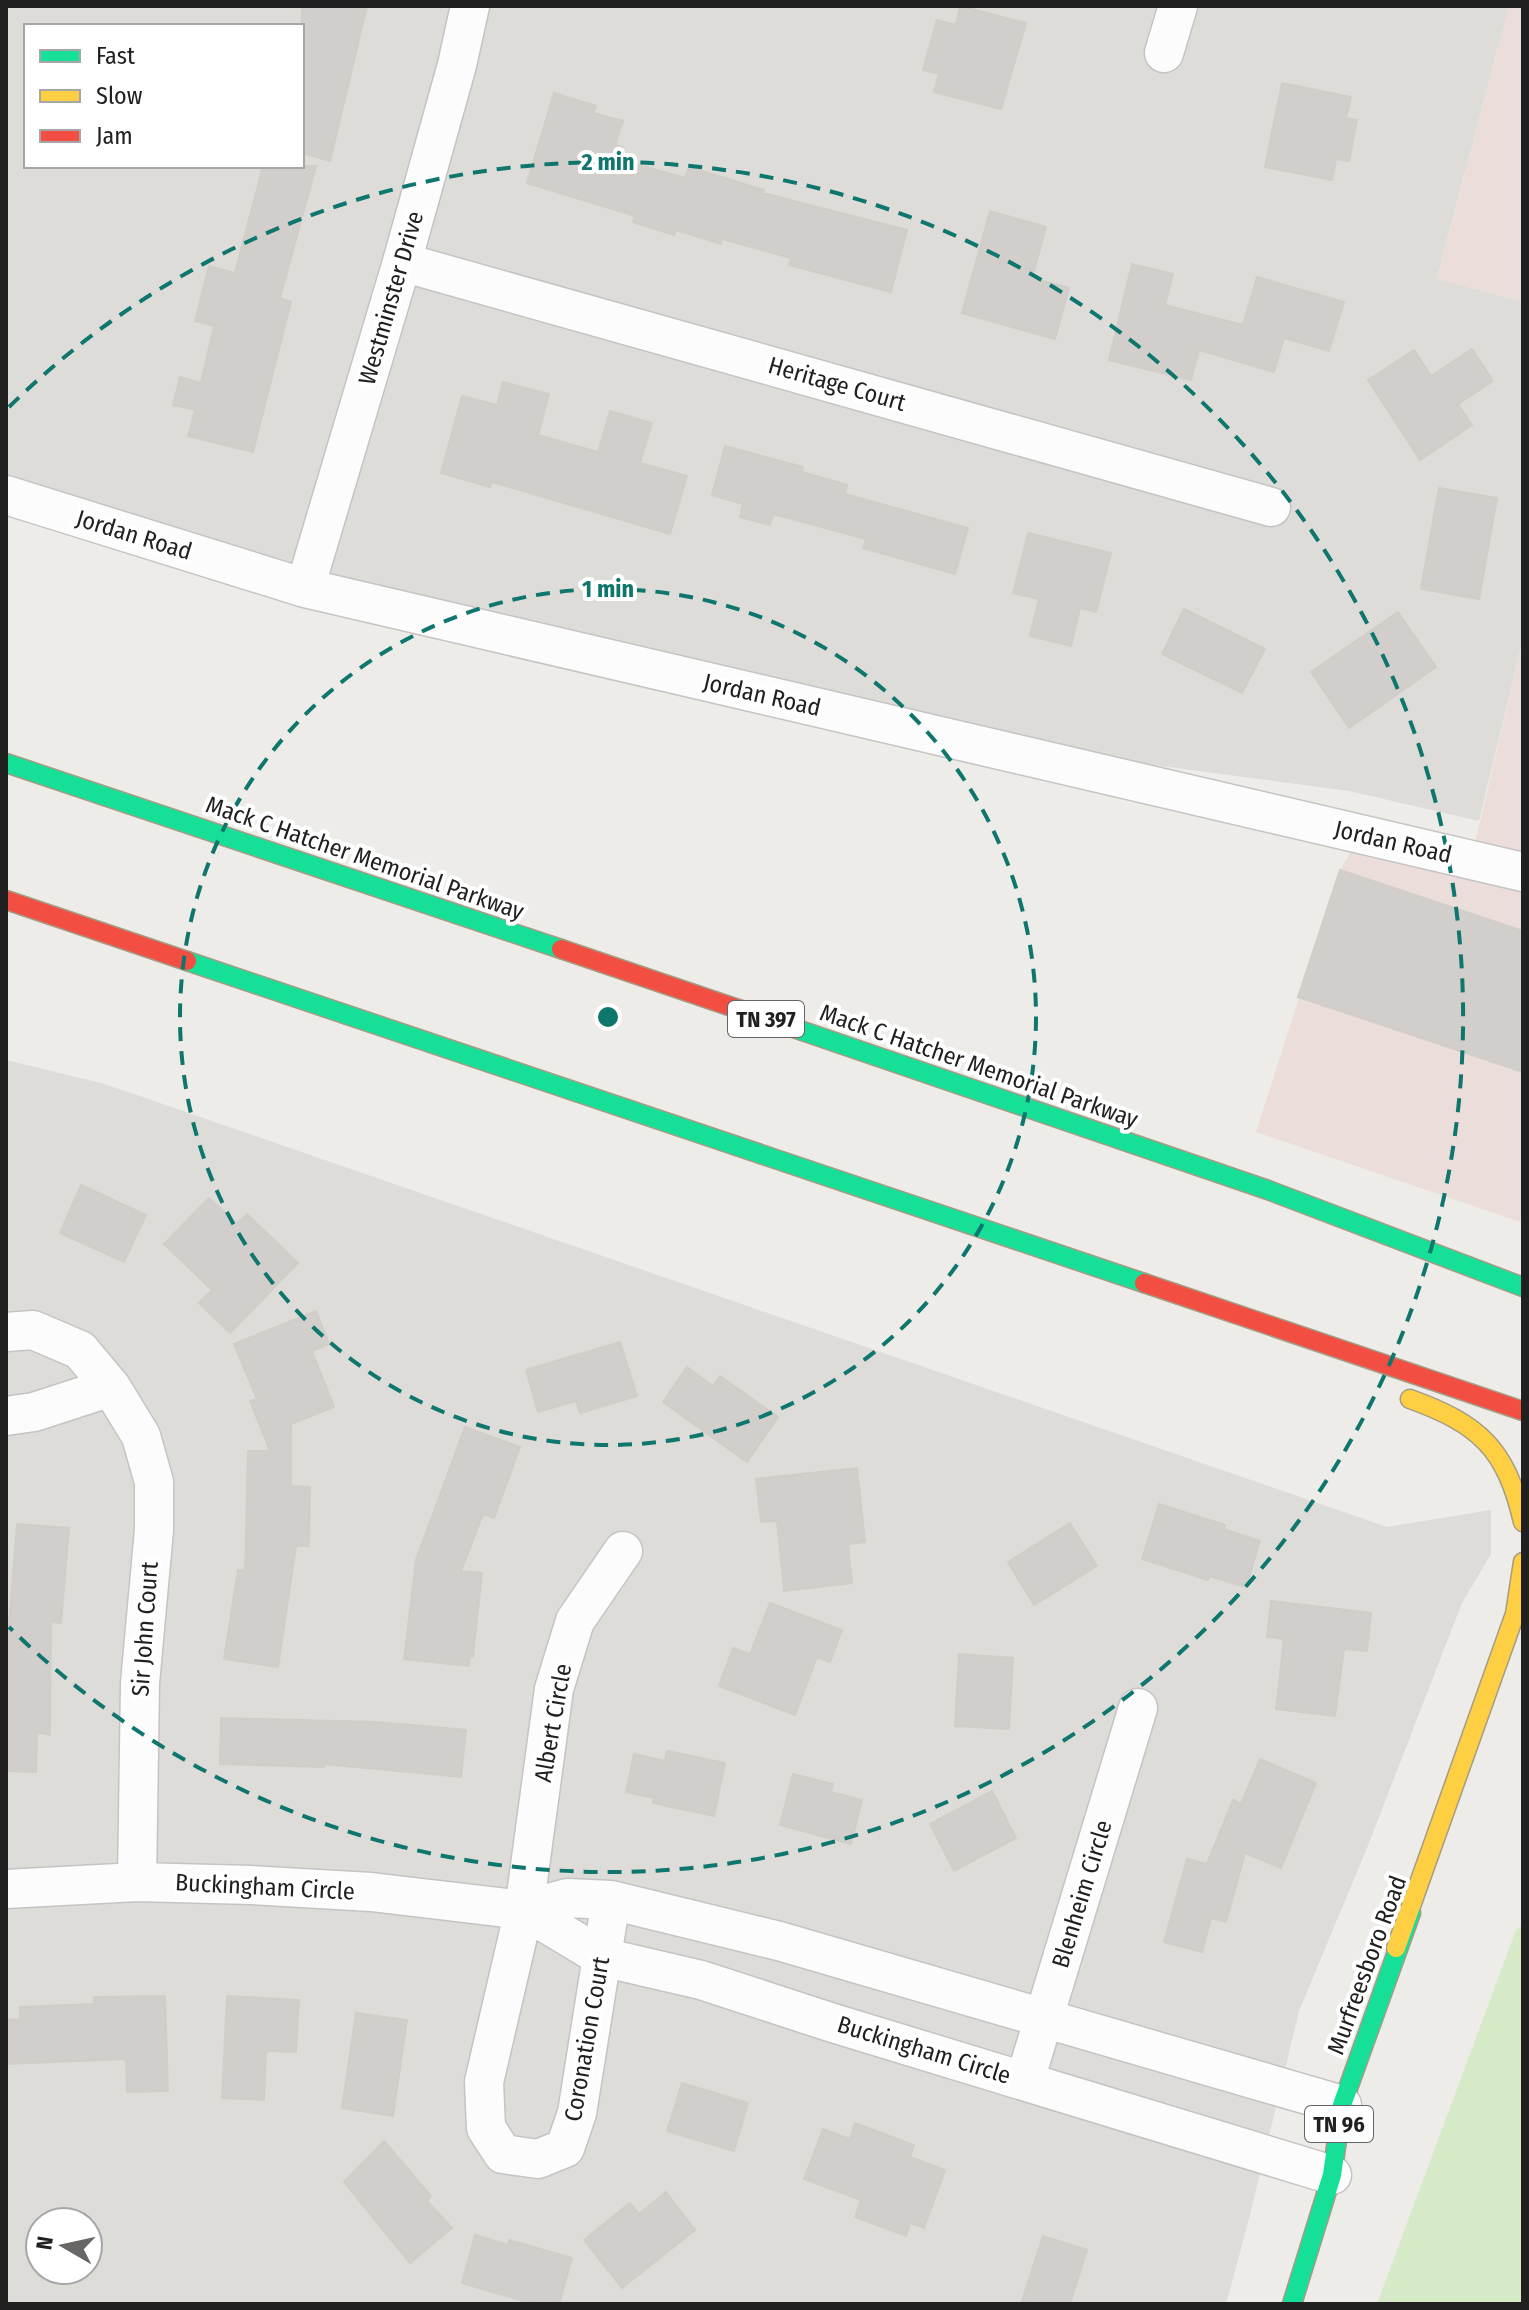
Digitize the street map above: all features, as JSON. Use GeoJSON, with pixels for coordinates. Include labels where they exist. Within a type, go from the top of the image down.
{"type":"FeatureCollection","features":[{"type":"Feature","properties":{"kind":"main road","name":"Mack C Hatcher Memorial Parkway"},"geometry":{"type":"LineString","coordinates":[[6,763],[1268,1190],[1523,1287]]}},
{"type":"Feature","properties":{"kind":"main road"},"geometry":{"type":"LineString","coordinates":[[6,900],[1523,1411]]}},
{"type":"Feature","properties":{"kind":"main road"},"geometry":{"type":"LineString","coordinates":[[1000,1235],[1030,1265]]}},
{"type":"Feature","properties":{"kind":"main road"},"geometry":{"type":"LineString","coordinates":[[1493,1274],[1523,1271]]}},
{"type":"Feature","properties":{"kind":"main road"},"geometry":{"type":"LineString","coordinates":[[1388,1390],[1453,1415],[1481,1436],[1508,1470],[1523,1522]]}},
{"type":"Feature","properties":{"kind":"main road"},"geometry":{"type":"LineString","coordinates":[[1396,1948],[1515,1614],[1523,1562]]}},
{"type":"Feature","properties":{"kind":"main road","name":"Murfreesboro Road"},"geometry":{"type":"LineString","coordinates":[[1292,2304],[1332,2175],[1342,2105],[1396,1948],[1507,1690]]}},
{"type":"Feature","properties":{"kind":"street","name":"Westminster Drive"},"geometry":{"type":"LineString","coordinates":[[305,588],[402,262],[457,65],[470,6]]}},
{"type":"Feature","properties":{"kind":"street"},"geometry":{"type":"LineString","coordinates":[[1164,53],[1178,6]]}},
{"type":"Feature","properties":{"kind":"street","name":"Heritage Court"},"geometry":{"type":"LineString","coordinates":[[402,262],[1271,507]]}},
{"type":"Feature","properties":{"kind":"street","name":"Jordan Road"},"geometry":{"type":"LineString","coordinates":[[6,495],[305,588],[1523,872]]}},
{"type":"Feature","properties":{"kind":"street","name":"Sir John Court"},"geometry":{"type":"LineString","coordinates":[[6,1332],[33,1330],[80,1350],[111,1387],[141,1436],[154,1482],[154,1530],[140,1683],[137,1882]]}},
{"type":"Feature","properties":{"kind":"street"},"geometry":{"type":"LineString","coordinates":[[6,1416],[34,1412],[111,1387]]}},
{"type":"Feature","properties":{"kind":"street","name":"Albert Circle"},"geometry":{"type":"LineString","coordinates":[[524,1910],[554,1689],[575,1621],[623,1551]]}},
{"type":"Feature","properties":{"kind":"street","name":"Blenheim Circle"},"geometry":{"type":"LineString","coordinates":[[1025,2080],[1138,1708]]}},
{"type":"Feature","properties":{"kind":"street","name":"Buckingham Circle"},"geometry":{"type":"LineString","coordinates":[[6,1889],[137,1882],[371,1892],[524,1910],[567,1898],[611,1900],[779,1941],[1342,2105]]}},
{"type":"Feature","properties":{"kind":"street","name":"Coronation Court"},"geometry":{"type":"LineString","coordinates":[[524,1910],[484,2082],[486,2128],[503,2154],[538,2159],[565,2148],[577,2113],[611,1900]]}},
{"type":"Feature","properties":{"kind":"street","name":"Buckingham Circle"},"geometry":{"type":"LineString","coordinates":[[524,1910],[602,1957],[701,1980],[1332,2175]]}},
{"type":"Feature","properties":{"kind":"shaded area"},"geometry":{"type":"Polygon","coordinates":[[[6,6],[1509,6],[1437,278],[1523,302],[1523,639],[1479,821],[1349,791],[945,737],[6,495],[6,6]]]}},
{"type":"Feature","properties":{"kind":"shaded area"},"geometry":{"type":"Polygon","coordinates":[[[1509,6],[1523,6],[1523,302],[1437,279],[1509,6]]]}},
{"type":"Feature","properties":{"kind":"shaded area"},"geometry":{"type":"Polygon","coordinates":[[[1523,639],[1523,1223],[1256,1132],[1340,870],[1353,848],[1468,873],[1523,639]]]}},
{"type":"Feature","properties":{"kind":"shaded area"},"geometry":{"type":"Polygon","coordinates":[[[6,1060],[105,1084],[1387,1527],[1491,1510],[1491,1554],[1462,1603],[1367,1848],[1299,2011],[1226,2304],[6,2304],[6,1060]]]}},
{"type":"Feature","properties":{"kind":"green space"},"geometry":{"type":"Polygon","coordinates":[[[1523,1924],[1523,2304],[1377,2304],[1516,1930],[1523,1924]]]}},
{"type":"Feature","properties":{"kind":"building"},"geometry":{"type":"Polygon","coordinates":[[[302,6],[367,6],[330,161],[304,154],[302,6]]]}},
{"type":"Feature","properties":{"kind":"building"},"geometry":{"type":"Polygon","coordinates":[[[960,6],[1026,23],[1001,109],[934,92],[939,74],[923,70],[937,20],[956,25],[960,6]]]}},
{"type":"Feature","properties":{"kind":"building"},"geometry":{"type":"Polygon","coordinates":[[[1282,83],[1351,97],[1346,118],[1357,120],[1349,161],[1336,159],[1332,180],[1265,167],[1282,83]]]}},
{"type":"Feature","properties":{"kind":"building"},"geometry":{"type":"Polygon","coordinates":[[[554,93],[596,106],[593,113],[623,121],[615,145],[622,147],[618,159],[685,178],[689,167],[764,190],[763,193],[907,230],[891,292],[789,265],[791,258],[722,239],[721,244],[676,230],[674,235],[633,222],[635,216],[527,183],[554,93]]]}},
{"type":"Feature","properties":{"kind":"building"},"geometry":{"type":"Polygon","coordinates":[[[316,166],[280,298],[291,302],[253,452],[188,436],[195,410],[173,405],[180,377],[201,383],[214,326],[195,321],[209,266],[235,273],[262,168],[316,166]]]}},
{"type":"Feature","properties":{"kind":"building"},"geometry":{"type":"Polygon","coordinates":[[[990,211],[1046,227],[1032,278],[1069,288],[1055,339],[962,313],[990,211]]]}},
{"type":"Feature","properties":{"kind":"building"},"geometry":{"type":"Polygon","coordinates":[[[1132,264],[1173,274],[1165,305],[1243,325],[1257,277],[1344,302],[1329,351],[1284,338],[1274,372],[1199,350],[1191,380],[1109,360],[1132,264]]]}},
{"type":"Feature","properties":{"kind":"building"},"geometry":{"type":"Polygon","coordinates":[[[1472,349],[1493,381],[1458,404],[1472,425],[1420,460],[1368,380],[1414,350],[1431,376],[1472,349]]]}},
{"type":"Feature","properties":{"kind":"building"},"geometry":{"type":"Polygon","coordinates":[[[503,382],[549,394],[538,435],[598,452],[610,411],[652,423],[640,463],[687,476],[670,534],[492,482],[490,487],[441,473],[462,396],[497,405],[503,382]]]}},
{"type":"Feature","properties":{"kind":"building"},"geometry":{"type":"Polygon","coordinates":[[[725,446],[803,467],[802,472],[847,485],[845,494],[968,528],[955,574],[863,548],[866,539],[773,514],[770,525],[740,517],[743,504],[712,495],[725,446]]]}},
{"type":"Feature","properties":{"kind":"building"},"geometry":{"type":"Polygon","coordinates":[[[1439,488],[1497,498],[1479,599],[1421,589],[1439,488]]]}},
{"type":"Feature","properties":{"kind":"building"},"geometry":{"type":"Polygon","coordinates":[[[1028,533],[1111,553],[1096,612],[1080,608],[1071,646],[1030,636],[1039,599],[1013,593],[1028,533]]]}},
{"type":"Feature","properties":{"kind":"building"},"geometry":{"type":"Polygon","coordinates":[[[1184,609],[1265,649],[1242,693],[1162,654],[1184,609]]]}},
{"type":"Feature","properties":{"kind":"building"},"geometry":{"type":"Polygon","coordinates":[[[1398,612],[1436,667],[1349,728],[1311,672],[1398,612]]]}},
{"type":"Feature","properties":{"kind":"building"},"geometry":{"type":"Polygon","coordinates":[[[1340,870],[1523,931],[1523,1072],[1298,997],[1340,870]]]}},
{"type":"Feature","properties":{"kind":"building"},"geometry":{"type":"Polygon","coordinates":[[[81,1185],[146,1215],[124,1262],[60,1233],[81,1185]]]}},
{"type":"Feature","properties":{"kind":"building"},"geometry":{"type":"Polygon","coordinates":[[[209,1198],[237,1224],[247,1214],[298,1263],[230,1333],[199,1303],[212,1290],[164,1244],[209,1198]]]}},
{"type":"Feature","properties":{"kind":"building"},"geometry":{"type":"Polygon","coordinates":[[[316,1311],[329,1344],[312,1351],[334,1407],[291,1424],[291,1486],[310,1487],[309,1546],[296,1546],[278,1667],[224,1659],[238,1570],[245,1571],[248,1451],[270,1451],[250,1401],[257,1399],[234,1344],[316,1311]]]}},
{"type":"Feature","properties":{"kind":"building"},"geometry":{"type":"Polygon","coordinates":[[[620,1342],[637,1396],[580,1413],[576,1401],[538,1412],[526,1370],[620,1342]]]}},
{"type":"Feature","properties":{"kind":"building"},"geometry":{"type":"Polygon","coordinates":[[[687,1367],[713,1386],[720,1376],[778,1417],[747,1462],[663,1402],[687,1367]]]}},
{"type":"Feature","properties":{"kind":"building"},"geometry":{"type":"Polygon","coordinates":[[[465,1427],[520,1447],[494,1518],[483,1514],[461,1571],[482,1573],[473,1657],[470,1656],[469,1666],[404,1659],[416,1560],[465,1427]]]}},
{"type":"Feature","properties":{"kind":"building"},"geometry":{"type":"Polygon","coordinates":[[[857,1468],[865,1542],[848,1544],[852,1583],[784,1591],[777,1521],[761,1522],[756,1479],[857,1468]]]}},
{"type":"Feature","properties":{"kind":"building"},"geometry":{"type":"Polygon","coordinates":[[[1159,1504],[1225,1525],[1224,1529],[1260,1541],[1246,1587],[1209,1576],[1208,1580],[1142,1559],[1159,1504]]]}},
{"type":"Feature","properties":{"kind":"building"},"geometry":{"type":"Polygon","coordinates":[[[1070,1523],[1097,1566],[1034,1605],[1008,1562],[1070,1523]]]}},
{"type":"Feature","properties":{"kind":"building"},"geometry":{"type":"Polygon","coordinates":[[[17,1524],[69,1528],[61,1623],[51,1622],[50,1735],[37,1732],[36,1772],[6,1771],[6,1662],[17,1524]]]}},
{"type":"Feature","properties":{"kind":"building"},"geometry":{"type":"Polygon","coordinates":[[[1271,1601],[1371,1613],[1367,1651],[1344,1649],[1335,1716],[1276,1709],[1284,1639],[1267,1637],[1271,1601]]]}},
{"type":"Feature","properties":{"kind":"building"},"geometry":{"type":"Polygon","coordinates":[[[770,1603],[842,1630],[830,1662],[817,1657],[795,1715],[719,1686],[733,1648],[750,1654],[770,1603]]]}},
{"type":"Feature","properties":{"kind":"building"},"geometry":{"type":"Polygon","coordinates":[[[959,1654],[1013,1658],[1009,1729],[955,1726],[959,1654]]]}},
{"type":"Feature","properties":{"kind":"building"},"geometry":{"type":"Polygon","coordinates":[[[221,1718],[377,1722],[466,1730],[461,1777],[324,1764],[324,1767],[220,1764],[221,1718]]]}},
{"type":"Feature","properties":{"kind":"building"},"geometry":{"type":"Polygon","coordinates":[[[667,1751],[725,1763],[714,1816],[653,1803],[654,1798],[626,1792],[634,1754],[665,1761],[667,1751]]]}},
{"type":"Feature","properties":{"kind":"building"},"geometry":{"type":"Polygon","coordinates":[[[1260,1759],[1316,1783],[1281,1868],[1245,1853],[1226,1922],[1211,1918],[1202,1952],[1164,1942],[1187,1859],[1207,1864],[1233,1800],[1241,1804],[1260,1759]]]}},
{"type":"Feature","properties":{"kind":"building"},"geometry":{"type":"Polygon","coordinates":[[[793,1774],[833,1784],[831,1792],[862,1800],[851,1844],[780,1825],[793,1774]]]}},
{"type":"Feature","properties":{"kind":"building"},"geometry":{"type":"Polygon","coordinates":[[[992,1791],[1016,1838],[954,1871],[930,1824],[992,1791]]]}},
{"type":"Feature","properties":{"kind":"building"},"geometry":{"type":"Polygon","coordinates":[[[165,1996],[168,2091],[127,2092],[126,2059],[6,2064],[6,2020],[20,2019],[20,2007],[94,2004],[94,1997],[165,1996]]]}},
{"type":"Feature","properties":{"kind":"building"},"geometry":{"type":"Polygon","coordinates":[[[227,1996],[299,2000],[296,2052],[266,2051],[264,2100],[222,2098],[227,1996]]]}},
{"type":"Feature","properties":{"kind":"building"},"geometry":{"type":"Polygon","coordinates":[[[356,2013],[407,2020],[393,2116],[342,2108],[356,2013]]]}},
{"type":"Feature","properties":{"kind":"building"},"geometry":{"type":"Polygon","coordinates":[[[682,2083],[748,2103],[734,2151],[667,2131],[682,2083]]]}},
{"type":"Feature","properties":{"kind":"building"},"geometry":{"type":"Polygon","coordinates":[[[855,2123],[914,2145],[910,2157],[945,2170],[924,2228],[910,2223],[906,2236],[855,2217],[861,2200],[804,2179],[823,2129],[850,2139],[855,2123]]]}},
{"type":"Feature","properties":{"kind":"building"},"geometry":{"type":"Polygon","coordinates":[[[384,2141],[431,2196],[427,2201],[452,2228],[410,2263],[344,2182],[384,2141]]]}},
{"type":"Feature","properties":{"kind":"building"},"geometry":{"type":"Polygon","coordinates":[[[666,2192],[695,2230],[622,2288],[584,2240],[630,2203],[639,2214],[666,2192]]]}},
{"type":"Feature","properties":{"kind":"building"},"geometry":{"type":"Polygon","coordinates":[[[475,2235],[508,2245],[509,2240],[572,2258],[559,2304],[534,2304],[462,2283],[475,2235]]]}},
{"type":"Feature","properties":{"kind":"building"},"geometry":{"type":"Polygon","coordinates":[[[1043,2236],[1087,2250],[1070,2304],[1021,2304],[1043,2236]]]}},
{"type":"Feature","properties":{"kind":"traffic: fast"},"geometry":{"type":"LineString","coordinates":[[6,763],[561,949]]}},
{"type":"Feature","properties":{"kind":"traffic: fast"},"geometry":{"type":"LineString","coordinates":[[187,961],[1144,1283]]}},
{"type":"Feature","properties":{"kind":"traffic: fast"},"geometry":{"type":"LineString","coordinates":[[738,1009],[1268,1190],[1523,1287]]}},
{"type":"Feature","properties":{"kind":"traffic: fast"},"geometry":{"type":"LineString","coordinates":[[1292,2304],[1332,2175],[1342,2105],[1411,1913]]}},
{"type":"Feature","properties":{"kind":"traffic: slow"},"geometry":{"type":"LineString","coordinates":[[1410,1399],[1454,1418],[1486,1442],[1508,1475],[1523,1522]]}},
{"type":"Feature","properties":{"kind":"traffic: slow"},"geometry":{"type":"LineString","coordinates":[[1396,1948],[1515,1614],[1523,1562]]}},
{"type":"Feature","properties":{"kind":"traffic: jam"},"geometry":{"type":"LineString","coordinates":[[6,900],[187,961]]}},
{"type":"Feature","properties":{"kind":"traffic: jam"},"geometry":{"type":"LineString","coordinates":[[561,949],[738,1009]]}},
{"type":"Feature","properties":{"kind":"traffic: jam"},"geometry":{"type":"LineString","coordinates":[[1144,1283],[1523,1411]]}}]}
